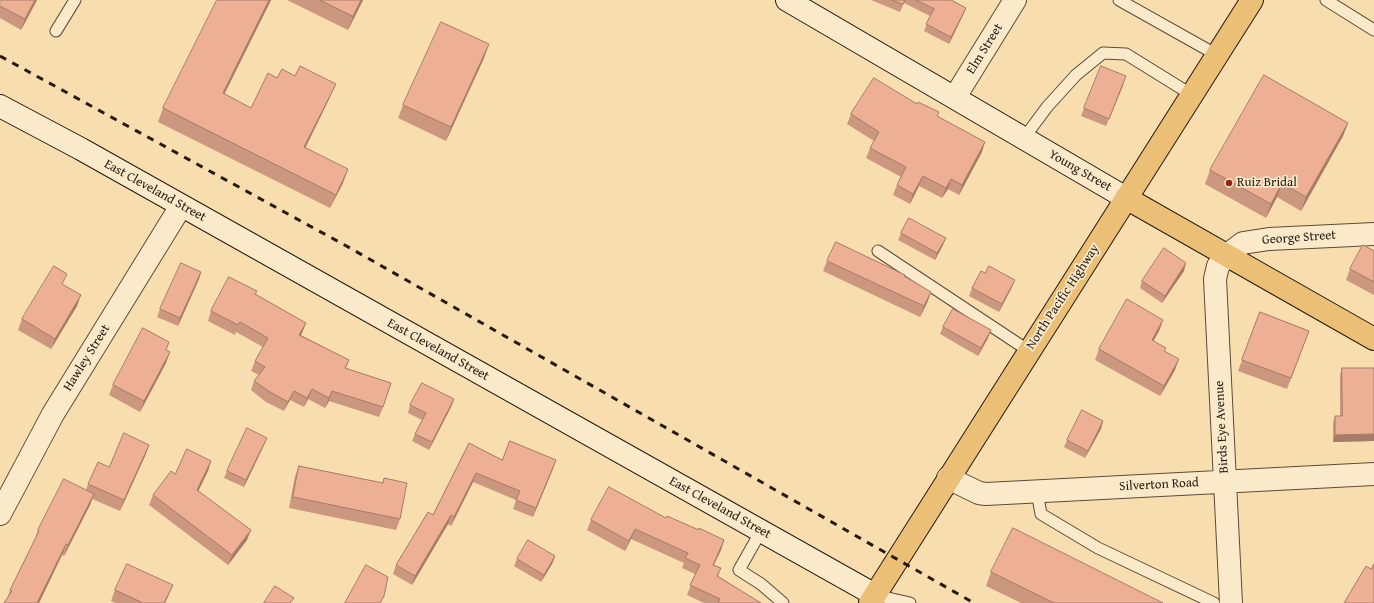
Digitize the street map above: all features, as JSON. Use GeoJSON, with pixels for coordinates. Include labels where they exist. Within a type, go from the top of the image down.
{"type":"FeatureCollection","features":[{"type":"Feature","properties":{"kind":"main road","name":"North Pacific Highway"},"geometry":{"type":"LineString","coordinates":[[872,599],[1217,55],[1245,2]]}},
{"type":"Feature","properties":{"kind":"main road","name":"Young Street"},"geometry":{"type":"LineString","coordinates":[[1126,198],[1374,339]]}},
{"type":"Feature","properties":{"kind":"street","name":"Elm Street"},"geometry":{"type":"LineString","coordinates":[[955,98],[1016,0]]}},
{"type":"Feature","properties":{"kind":"street","name":"Young Street"},"geometry":{"type":"LineString","coordinates":[[790,1],[1126,198]]}},
{"type":"Feature","properties":{"kind":"street","name":"East Cleveland Street"},"geometry":{"type":"LineString","coordinates":[[0,106],[81,149],[761,531],[872,599]]}},
{"type":"Feature","properties":{"kind":"street","name":"Hawley Street"},"geometry":{"type":"LineString","coordinates":[[0,514],[53,414],[181,206]]}},
{"type":"Feature","properties":{"kind":"street","name":"George Street"},"geometry":{"type":"LineString","coordinates":[[1227,255],[1244,243],[1269,239],[1374,234]]}},
{"type":"Feature","properties":{"kind":"street","name":"Birds Eye Avenue"},"geometry":{"type":"LineString","coordinates":[[1227,255],[1218,266],[1215,279],[1231,603]]}},
{"type":"Feature","properties":{"kind":"street","name":"Silverton Road"},"geometry":{"type":"LineString","coordinates":[[948,478],[979,493],[986,494],[1374,474]]}},
{"type":"Feature","properties":{"kind":"lane"},"geometry":{"type":"LineString","coordinates":[[56,31],[75,0]]}},
{"type":"Feature","properties":{"kind":"lane"},"geometry":{"type":"LineString","coordinates":[[1119,0],[1217,55]]}},
{"type":"Feature","properties":{"kind":"lane"},"geometry":{"type":"LineString","coordinates":[[1326,0],[1374,30]]}},
{"type":"Feature","properties":{"kind":"lane"},"geometry":{"type":"LineString","coordinates":[[1024,138],[1047,107],[1076,75],[1103,53],[1126,54],[1192,95]]}},
{"type":"Feature","properties":{"kind":"lane"},"geometry":{"type":"LineString","coordinates":[[878,251],[1029,351]]}},
{"type":"Feature","properties":{"kind":"lane"},"geometry":{"type":"LineString","coordinates":[[1037,492],[1041,514],[1098,548],[1214,603]]}},
{"type":"Feature","properties":{"kind":"lane"},"geometry":{"type":"LineString","coordinates":[[761,531],[738,570],[762,584],[783,603]]}},
{"type":"Feature","properties":{"kind":"lane"},"geometry":{"type":"LineString","coordinates":[[872,599],[910,603]]}},
{"type":"Feature","properties":{"kind":"building"},"geometry":{"type":"Polygon","coordinates":[[[0,0],[35,0],[25,19],[0,6],[0,0]]]}},
{"type":"Feature","properties":{"kind":"building"},"geometry":{"type":"Polygon","coordinates":[[[217,0],[269,0],[223,93],[251,108],[268,73],[277,78],[282,69],[295,76],[300,66],[336,84],[304,147],[348,169],[336,195],[163,108],[217,0]]]}},
{"type":"Feature","properties":{"kind":"building"},"geometry":{"type":"Polygon","coordinates":[[[320,0],[361,0],[353,16],[320,0]]]}},
{"type":"Feature","properties":{"kind":"building"},"geometry":{"type":"Polygon","coordinates":[[[892,0],[905,0],[903,4],[892,0]]]}},
{"type":"Feature","properties":{"kind":"building"},"geometry":{"type":"Polygon","coordinates":[[[916,0],[951,0],[966,8],[951,37],[926,24],[934,9],[916,0]]]}},
{"type":"Feature","properties":{"kind":"building"},"geometry":{"type":"Polygon","coordinates":[[[441,22],[489,44],[451,127],[403,105],[441,22]]]}},
{"type":"Feature","properties":{"kind":"building"},"geometry":{"type":"Polygon","coordinates":[[[1101,66],[1126,76],[1109,119],[1084,108],[1101,66]]]}},
{"type":"Feature","properties":{"kind":"building"},"geometry":{"type":"Polygon","coordinates":[[[1264,75],[1348,123],[1306,197],[1282,183],[1271,204],[1210,170],[1264,75]]]}},
{"type":"Feature","properties":{"kind":"building"},"geometry":{"type":"Polygon","coordinates":[[[874,78],[917,104],[918,102],[939,112],[937,116],[985,142],[962,185],[951,179],[946,188],[923,176],[913,194],[897,185],[906,167],[870,148],[879,132],[851,114],[874,78]]]}},
{"type":"Feature","properties":{"kind":"building"},"geometry":{"type":"Polygon","coordinates":[[[909,218],[946,238],[937,253],[901,233],[909,218]]]}},
{"type":"Feature","properties":{"kind":"building"},"geometry":{"type":"Polygon","coordinates":[[[836,242],[905,275],[904,276],[931,292],[924,306],[827,261],[836,242]]]}},
{"type":"Feature","properties":{"kind":"building"},"geometry":{"type":"Polygon","coordinates":[[[1363,245],[1374,251],[1374,282],[1350,269],[1363,245]]]}},
{"type":"Feature","properties":{"kind":"building"},"geometry":{"type":"Polygon","coordinates":[[[1164,248],[1186,263],[1165,296],[1142,281],[1164,248]]]}},
{"type":"Feature","properties":{"kind":"building"},"geometry":{"type":"Polygon","coordinates":[[[181,263],[201,272],[180,318],[160,309],[181,263]]]}},
{"type":"Feature","properties":{"kind":"building"},"geometry":{"type":"Polygon","coordinates":[[[54,266],[67,274],[62,284],[81,295],[55,339],[22,319],[54,266]]]}},
{"type":"Feature","properties":{"kind":"building"},"geometry":{"type":"Polygon","coordinates":[[[989,266],[1015,280],[1002,304],[972,288],[981,271],[985,273],[989,266]]]}},
{"type":"Feature","properties":{"kind":"building"},"geometry":{"type":"Polygon","coordinates":[[[229,277],[257,291],[255,294],[306,323],[299,335],[349,360],[345,368],[391,383],[383,407],[332,391],[329,398],[312,389],[307,398],[294,391],[288,402],[254,381],[265,367],[255,361],[268,338],[240,322],[238,325],[211,311],[229,277]]]}},
{"type":"Feature","properties":{"kind":"building"},"geometry":{"type":"Polygon","coordinates":[[[1127,299],[1163,320],[1152,340],[1166,348],[1164,351],[1179,359],[1164,386],[1099,349],[1127,299]]]}},
{"type":"Feature","properties":{"kind":"building"},"geometry":{"type":"Polygon","coordinates":[[[953,309],[991,330],[981,348],[943,327],[953,309]]]}},
{"type":"Feature","properties":{"kind":"building"},"geometry":{"type":"Polygon","coordinates":[[[1260,312],[1309,331],[1291,378],[1242,360],[1260,312]]]}},
{"type":"Feature","properties":{"kind":"building"},"geometry":{"type":"Polygon","coordinates":[[[143,328],[169,342],[166,350],[170,352],[144,401],[113,385],[143,328]]]}},
{"type":"Feature","properties":{"kind":"building"},"geometry":{"type":"Polygon","coordinates":[[[1342,368],[1374,368],[1374,434],[1335,435],[1335,416],[1342,416],[1342,368]]]}},
{"type":"Feature","properties":{"kind":"building"},"geometry":{"type":"Polygon","coordinates":[[[422,383],[454,399],[432,442],[415,434],[426,413],[410,405],[422,383]]]}},
{"type":"Feature","properties":{"kind":"building"},"geometry":{"type":"Polygon","coordinates":[[[1082,410],[1103,421],[1088,451],[1067,440],[1082,410]]]}},
{"type":"Feature","properties":{"kind":"building"},"geometry":{"type":"Polygon","coordinates":[[[247,428],[267,438],[246,480],[227,471],[247,428]]]}},
{"type":"Feature","properties":{"kind":"building"},"geometry":{"type":"Polygon","coordinates":[[[124,433],[149,445],[124,500],[88,484],[98,462],[109,467],[124,433]]]}},
{"type":"Feature","properties":{"kind":"building"},"geometry":{"type":"Polygon","coordinates":[[[510,441],[556,460],[536,508],[516,500],[520,491],[476,473],[454,517],[451,515],[415,576],[396,565],[428,512],[433,515],[469,443],[502,460],[510,441]]]}},
{"type":"Feature","properties":{"kind":"building"},"geometry":{"type":"Polygon","coordinates":[[[187,449],[211,461],[197,490],[251,530],[232,555],[153,495],[171,471],[175,474],[187,449]]]}},
{"type":"Feature","properties":{"kind":"building"},"geometry":{"type":"Polygon","coordinates":[[[299,466],[383,483],[384,478],[407,483],[400,519],[293,497],[299,466]]]}},
{"type":"Feature","properties":{"kind":"building"},"geometry":{"type":"Polygon","coordinates":[[[64,479],[94,494],[68,545],[66,544],[37,603],[4,603],[12,591],[10,590],[64,479]]]}},
{"type":"Feature","properties":{"kind":"building"},"geometry":{"type":"Polygon","coordinates":[[[609,487],[666,518],[667,516],[699,530],[699,528],[724,540],[713,565],[721,568],[717,576],[761,603],[718,603],[720,599],[690,585],[700,565],[685,558],[688,553],[635,529],[629,541],[591,520],[609,487]]]}},
{"type":"Feature","properties":{"kind":"building"},"geometry":{"type":"Polygon","coordinates":[[[1013,528],[1163,603],[1054,603],[991,572],[1013,528]]]}},
{"type":"Feature","properties":{"kind":"building"},"geometry":{"type":"Polygon","coordinates":[[[528,540],[555,556],[544,575],[517,559],[528,540]]]}},
{"type":"Feature","properties":{"kind":"building"},"geometry":{"type":"Polygon","coordinates":[[[127,564],[173,585],[164,603],[141,603],[115,590],[127,564]]]}},
{"type":"Feature","properties":{"kind":"building"},"geometry":{"type":"Polygon","coordinates":[[[1374,564],[1374,603],[1344,603],[1366,566],[1371,569],[1374,564]]]}},
{"type":"Feature","properties":{"kind":"building"},"geometry":{"type":"Polygon","coordinates":[[[366,565],[388,577],[384,596],[380,603],[345,603],[366,565]]]}},
{"type":"Feature","properties":{"kind":"building"},"geometry":{"type":"Polygon","coordinates":[[[275,586],[294,598],[290,603],[264,603],[275,586]]]}},
{"type":"Feature","properties":{"kind":"railway"},"geometry":{"type":"LineString","coordinates":[[0,56],[350,248],[974,603]]}},
{"type":"Feature","properties":{"kind":"place","name":"Ruiz Bridal"},"geometry":{"type":"Point","coordinates":[1229,183]}}]}
